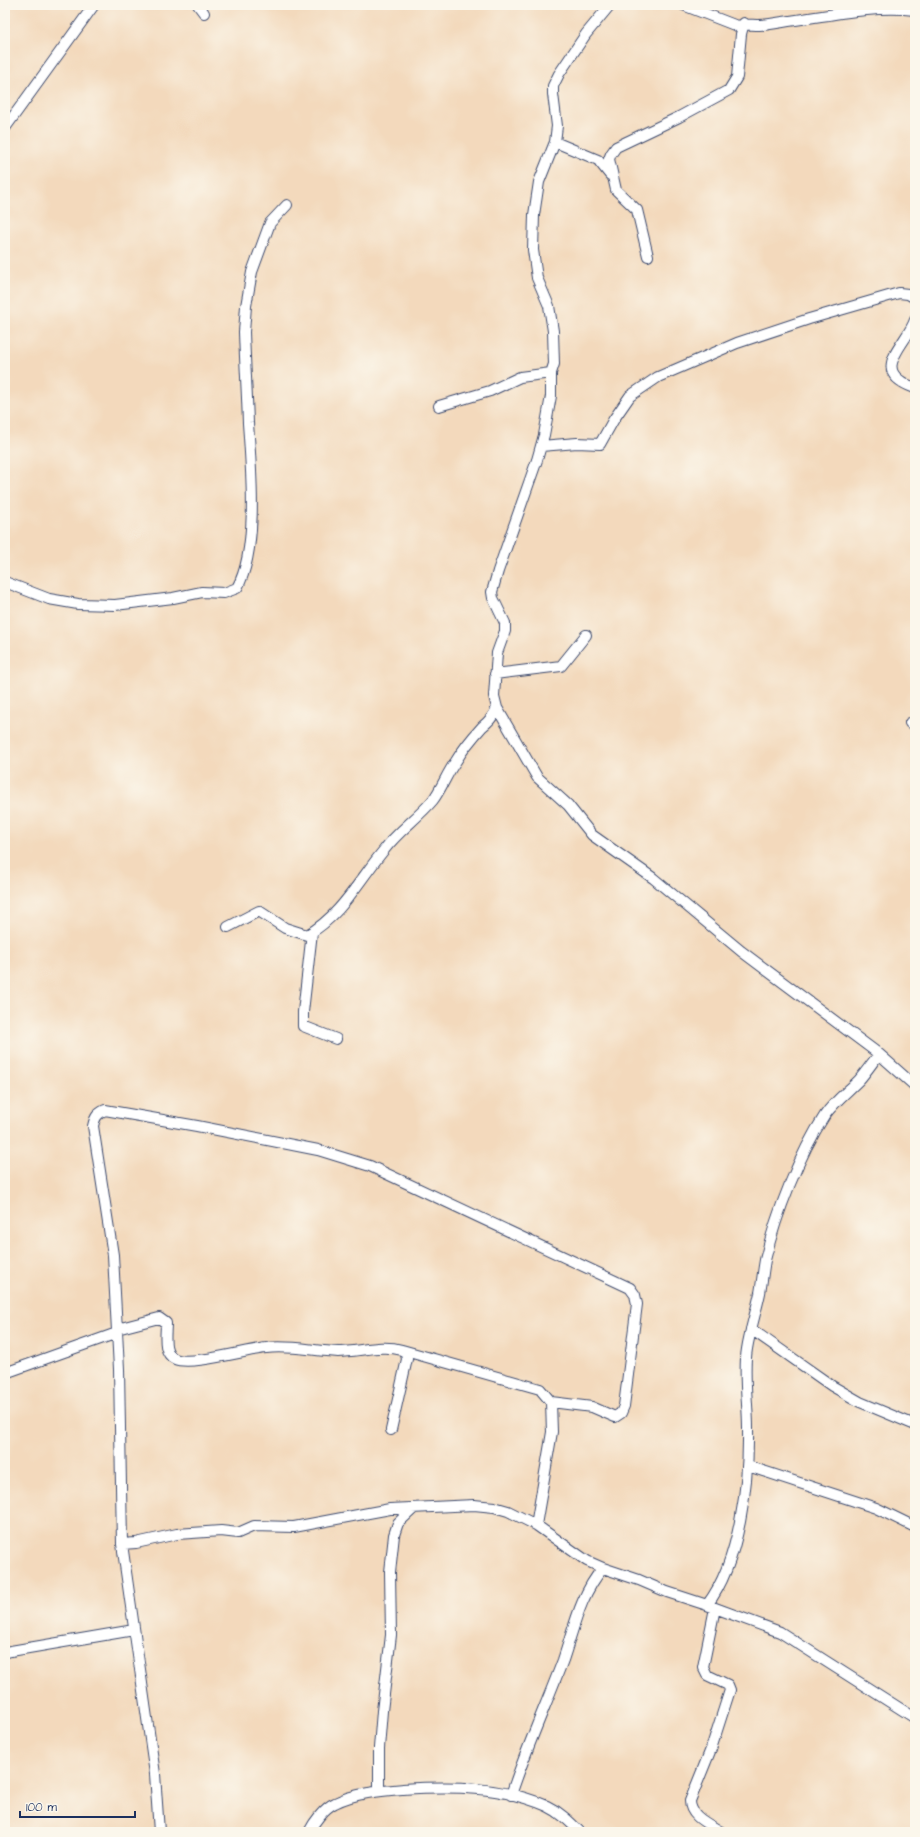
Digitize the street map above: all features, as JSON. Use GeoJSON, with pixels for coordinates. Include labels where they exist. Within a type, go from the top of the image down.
{"type":"FeatureCollection","features":[{"type":"Feature","properties":{"kind":"street"},"geometry":{"type":"LineString","coordinates":[[5,128],[94,5]]}},
{"type":"Feature","properties":{"kind":"street"},"geometry":{"type":"LineString","coordinates":[[610,5],[586,34],[559,74],[553,86],[552,94],[557,126],[555,142],[539,182],[534,215],[533,250],[537,278],[549,306],[553,331],[554,364],[551,373],[551,396],[541,446],[492,592],[493,598],[505,623],[505,631],[497,653],[495,674],[494,696],[497,708],[537,777],[568,805],[592,835],[653,878],[741,951],[879,1054],[915,1086]]}},
{"type":"Feature","properties":{"kind":"street"},"geometry":{"type":"LineString","coordinates":[[683,5],[737,26],[744,23],[759,25],[831,14],[870,10],[902,8],[915,10]]}},
{"type":"Feature","properties":{"kind":"street"},"geometry":{"type":"LineString","coordinates":[[648,256],[637,210],[618,194],[609,159],[610,154],[616,146],[723,95],[733,86],[737,77],[741,34],[744,23]]}},
{"type":"Feature","properties":{"kind":"street"},"geometry":{"type":"LineString","coordinates":[[555,142],[598,160],[613,179]]}},
{"type":"Feature","properties":{"kind":"street"},"geometry":{"type":"LineString","coordinates":[[5,582],[49,598],[78,604],[115,605],[173,598],[202,592],[224,593],[237,588],[241,581],[249,545],[252,502],[244,332],[246,306],[252,272],[270,223],[287,205]]}},
{"type":"Feature","properties":{"kind":"street"},"geometry":{"type":"LineString","coordinates":[[541,446],[577,443],[600,444],[622,406],[630,396],[658,376],[737,343],[809,319],[898,293],[908,294],[915,298]]}},
{"type":"Feature","properties":{"kind":"street"},"geometry":{"type":"LineString","coordinates":[[915,320],[912,330],[895,352],[892,372],[905,384],[915,388]]}},
{"type":"Feature","properties":{"kind":"street"},"geometry":{"type":"LineString","coordinates":[[439,406],[490,390],[520,377],[551,373]]}},
{"type":"Feature","properties":{"kind":"street"},"geometry":{"type":"LineString","coordinates":[[495,674],[561,666],[586,635]]}},
{"type":"Feature","properties":{"kind":"street"},"geometry":{"type":"LineString","coordinates":[[228,927],[259,911],[291,930],[302,934],[307,934],[332,917],[344,904],[385,848],[400,832],[421,814],[438,794],[456,761],[482,728],[493,717],[497,708]]}},
{"type":"Feature","properties":{"kind":"street"},"geometry":{"type":"LineString","coordinates":[[312,932],[303,1012],[303,1026],[336,1039]]}},
{"type":"Feature","properties":{"kind":"street"},"geometry":{"type":"LineString","coordinates":[[721,1832],[693,1813],[690,1808],[690,1801],[711,1749],[730,1690],[728,1685],[707,1675],[703,1667],[711,1606],[734,1546],[748,1466],[746,1351],[760,1293],[765,1260],[787,1191],[812,1138],[826,1114],[860,1079],[879,1054]]}},
{"type":"Feature","properties":{"kind":"street"},"geometry":{"type":"LineString","coordinates":[[159,1832],[155,1774],[122,1544],[117,1331],[113,1255],[93,1126],[95,1117],[105,1110],[197,1126],[310,1149],[370,1166],[630,1288],[635,1295],[637,1304],[624,1406],[621,1413],[616,1417],[592,1407],[551,1402]]}},
{"type":"Feature","properties":{"kind":"street"},"geometry":{"type":"LineString","coordinates":[[5,1374],[117,1331],[159,1318],[166,1323],[166,1348],[171,1356],[180,1360],[214,1358],[280,1346],[339,1352],[377,1348],[402,1350],[540,1389],[551,1402],[552,1432],[536,1525]]}},
{"type":"Feature","properties":{"kind":"street"},"geometry":{"type":"LineString","coordinates":[[751,1328],[832,1386],[860,1402],[915,1425]]}},
{"type":"Feature","properties":{"kind":"street"},"geometry":{"type":"LineString","coordinates":[[391,1430],[407,1359],[406,1354],[402,1350]]}},
{"type":"Feature","properties":{"kind":"street"},"geometry":{"type":"LineString","coordinates":[[748,1466],[876,1508],[915,1527]]}},
{"type":"Feature","properties":{"kind":"street"},"geometry":{"type":"LineString","coordinates":[[122,1544],[136,1543],[177,1534],[221,1531],[238,1533],[254,1526],[294,1527],[374,1512],[414,1508],[474,1505],[494,1507],[508,1511],[536,1525],[587,1561],[603,1568],[780,1632],[915,1718]]}},
{"type":"Feature","properties":{"kind":"street"},"geometry":{"type":"LineString","coordinates":[[379,1791],[379,1748],[382,1711],[392,1635],[390,1572],[394,1535],[401,1520],[414,1508]]}},
{"type":"Feature","properties":{"kind":"street"},"geometry":{"type":"LineString","coordinates":[[511,1795],[525,1752],[563,1659],[585,1594],[603,1568]]}},
{"type":"Feature","properties":{"kind":"street"},"geometry":{"type":"LineString","coordinates":[[5,1652],[134,1630]]}},
{"type":"Feature","properties":{"kind":"street"},"geometry":{"type":"LineString","coordinates":[[309,1832],[313,1824],[333,1803],[346,1798],[379,1791],[433,1787],[478,1789],[511,1795],[546,1806],[563,1816],[580,1832]]}}]}
